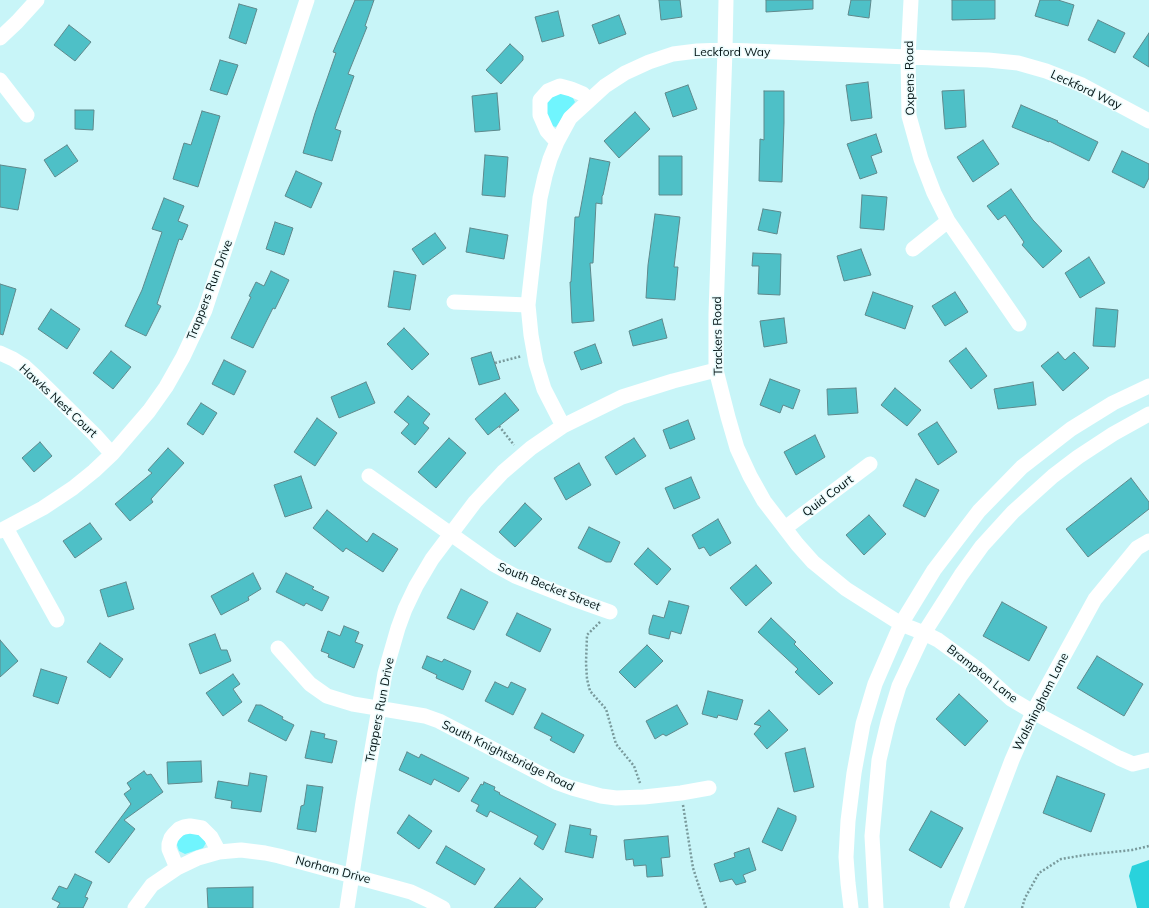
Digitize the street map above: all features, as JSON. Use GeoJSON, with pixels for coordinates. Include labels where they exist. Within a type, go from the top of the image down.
{"type":"FeatureCollection","features":[{"type":"Feature","properties":{"kind":"street"},"geometry":{"type":"LineString","coordinates":[[0,38],[18,22],[37,0]]}},
{"type":"Feature","properties":{"kind":"street","name":"Trappers Run Drive"},"geometry":{"type":"LineString","coordinates":[[3,530],[43,508],[73,488],[112,454],[149,411],[166,387],[183,357],[203,316],[307,0]]}},
{"type":"Feature","properties":{"kind":"street","name":"Trackers Road"},"geometry":{"type":"LineString","coordinates":[[726,0],[716,314],[716,370],[737,448],[764,501],[797,544],[813,562],[846,589],[901,624]]}},
{"type":"Feature","properties":{"kind":"street","name":"Oxpens Road"},"geometry":{"type":"LineString","coordinates":[[911,0],[908,58],[909,116],[921,159],[934,193],[948,221],[1019,324]]}},
{"type":"Feature","properties":{"kind":"street","name":"Leckford Way"},"geometry":{"type":"LineString","coordinates":[[563,426],[544,389],[536,363],[531,335],[528,305],[540,198],[545,176],[557,142],[570,118],[605,86],[620,76],[650,62],[673,54],[725,50],[988,60],[1018,63],[1046,71],[1082,85],[1149,121]]}},
{"type":"Feature","properties":{"kind":"street"},"geometry":{"type":"LineString","coordinates":[[0,80],[27,115]]}},
{"type":"Feature","properties":{"kind":"street"},"geometry":{"type":"LineString","coordinates":[[557,142],[547,131],[540,115],[540,100],[548,91],[560,86],[583,94],[589,100]]}},
{"type":"Feature","properties":{"kind":"street"},"geometry":{"type":"LineString","coordinates":[[913,249],[948,221]]}},
{"type":"Feature","properties":{"kind":"street"},"geometry":{"type":"LineString","coordinates":[[454,302],[528,305]]}},
{"type":"Feature","properties":{"kind":"street","name":"Hawks Nest Court"},"geometry":{"type":"LineString","coordinates":[[0,353],[24,366],[95,434],[112,454]]}},
{"type":"Feature","properties":{"kind":"street","name":"Trappers Run Drive"},"geometry":{"type":"LineString","coordinates":[[347,908],[385,673],[405,609],[416,586],[432,559],[475,502],[502,472],[563,426],[622,397],[673,381],[716,370]]}},
{"type":"Feature","properties":{"kind":"street"},"geometry":{"type":"LineString","coordinates":[[851,908],[846,857],[848,821],[854,773],[863,724],[875,684],[901,624],[934,570],[980,511],[1022,468],[1072,429],[1113,403],[1149,386]]}},
{"type":"Feature","properties":{"kind":"street"},"geometry":{"type":"LineString","coordinates":[[876,908],[872,836],[879,760],[888,722],[899,686],[924,633],[960,575],[982,546],[1013,512],[1078,457],[1113,434],[1149,414]]}},
{"type":"Feature","properties":{"kind":"street","name":"Quid Court"},"geometry":{"type":"LineString","coordinates":[[785,528],[870,464]]}},
{"type":"Feature","properties":{"kind":"street","name":"South Becket Street"},"geometry":{"type":"LineString","coordinates":[[369,476],[493,564],[515,576],[610,612]]}},
{"type":"Feature","properties":{"kind":"street"},"geometry":{"type":"LineString","coordinates":[[3,530],[57,620]]}},
{"type":"Feature","properties":{"kind":"street","name":"Walshingham Lane"},"geometry":{"type":"LineString","coordinates":[[957,905],[1012,760],[1033,712],[1095,599],[1137,548],[1149,541]]}},
{"type":"Feature","properties":{"kind":"street","name":"Brampton Lane"},"geometry":{"type":"LineString","coordinates":[[901,624],[938,640],[979,670],[1011,699],[1033,712],[1133,764],[1149,760]]}},
{"type":"Feature","properties":{"kind":"street","name":"South Knightsbridge Road"},"geometry":{"type":"LineString","coordinates":[[278,648],[299,672],[318,690],[336,699],[353,704],[424,716],[439,721],[558,783],[572,788],[601,796],[616,798],[644,797],[710,788]]}},
{"type":"Feature","properties":{"kind":"street"},"geometry":{"type":"LineString","coordinates":[[177,868],[169,849],[169,844],[174,834],[179,829],[184,827],[190,826],[202,828],[210,837],[219,852]]}},
{"type":"Feature","properties":{"kind":"street","name":"Norham Drive"},"geometry":{"type":"LineString","coordinates":[[135,908],[152,886],[177,868],[198,858],[219,852],[241,850],[265,853],[411,892],[444,908]]}},
{"type":"Feature","properties":{"kind":"path"},"geometry":{"type":"LineString","coordinates":[[495,363],[534,353]]}},
{"type":"Feature","properties":{"kind":"path"},"geometry":{"type":"LineString","coordinates":[[499,426],[522,456]]}},
{"type":"Feature","properties":{"kind":"path"},"geometry":{"type":"LineString","coordinates":[[610,612],[587,635],[587,679],[590,691],[606,709],[616,744],[634,766],[644,797]]}},
{"type":"Feature","properties":{"kind":"path"},"geometry":{"type":"LineString","coordinates":[[681,793],[693,868],[706,908]]}},
{"type":"Feature","properties":{"kind":"path"},"geometry":{"type":"LineString","coordinates":[[1022,908],[1025,898],[1040,873],[1061,860],[1085,855],[1132,850],[1149,846]]}},
{"type":"Feature","properties":{"kind":"shaded area"},"geometry":{"type":"Polygon","coordinates":[[[562,92],[572,96],[575,102],[556,127],[549,125],[545,118],[547,100],[562,92]]]}},
{"type":"Feature","properties":{"kind":"shaded area"},"geometry":{"type":"Polygon","coordinates":[[[188,831],[200,833],[206,843],[203,848],[185,854],[179,851],[177,845],[178,840],[188,831]]]}},
{"type":"Feature","properties":{"kind":"shaded area"},"geometry":{"type":"Polygon","coordinates":[[[1149,860],[1149,908],[1137,908],[1129,876],[1132,866],[1149,860]]]}},
{"type":"Feature","properties":{"kind":"building"},"geometry":{"type":"Polygon","coordinates":[[[355,0],[374,0],[365,26],[367,27],[348,74],[354,76],[335,129],[341,131],[332,161],[303,153],[336,53],[333,52],[355,0]]]}},
{"type":"Feature","properties":{"kind":"building"},"geometry":{"type":"Polygon","coordinates":[[[659,0],[680,0],[682,17],[661,20],[659,0]]]}},
{"type":"Feature","properties":{"kind":"building"},"geometry":{"type":"Polygon","coordinates":[[[766,0],[813,0],[813,9],[766,12],[766,0]]]}},
{"type":"Feature","properties":{"kind":"building"},"geometry":{"type":"Polygon","coordinates":[[[851,0],[871,0],[869,18],[848,15],[851,0]]]}},
{"type":"Feature","properties":{"kind":"building"},"geometry":{"type":"Polygon","coordinates":[[[952,0],[995,0],[995,19],[952,20],[952,0]]]}},
{"type":"Feature","properties":{"kind":"building"},"geometry":{"type":"Polygon","coordinates":[[[1040,0],[1058,0],[1074,5],[1068,26],[1035,16],[1040,0]]]}},
{"type":"Feature","properties":{"kind":"building"},"geometry":{"type":"Polygon","coordinates":[[[239,4],[257,9],[246,44],[229,38],[239,4]]]}},
{"type":"Feature","properties":{"kind":"building"},"geometry":{"type":"Polygon","coordinates":[[[558,11],[564,36],[542,42],[535,17],[558,11]]]}},
{"type":"Feature","properties":{"kind":"building"},"geometry":{"type":"Polygon","coordinates":[[[619,15],[626,34],[599,44],[592,25],[619,15]]]}},
{"type":"Feature","properties":{"kind":"building"},"geometry":{"type":"Polygon","coordinates":[[[1098,20],[1125,33],[1115,53],[1088,40],[1098,20]]]}},
{"type":"Feature","properties":{"kind":"building"},"geometry":{"type":"Polygon","coordinates":[[[69,25],[91,42],[75,61],[54,45],[69,25]]]}},
{"type":"Feature","properties":{"kind":"building"},"geometry":{"type":"Polygon","coordinates":[[[1149,33],[1149,67],[1133,57],[1149,33]]]}},
{"type":"Feature","properties":{"kind":"building"},"geometry":{"type":"Polygon","coordinates":[[[510,44],[523,56],[523,60],[501,84],[486,70],[510,44]]]}},
{"type":"Feature","properties":{"kind":"building"},"geometry":{"type":"Polygon","coordinates":[[[220,60],[238,65],[227,95],[210,90],[220,60]]]}},
{"type":"Feature","properties":{"kind":"building"},"geometry":{"type":"Polygon","coordinates":[[[868,82],[872,118],[851,121],[846,85],[868,82]]]}},
{"type":"Feature","properties":{"kind":"building"},"geometry":{"type":"Polygon","coordinates":[[[688,85],[697,109],[673,117],[665,93],[688,85]]]}},
{"type":"Feature","properties":{"kind":"building"},"geometry":{"type":"Polygon","coordinates":[[[964,90],[966,127],[945,129],[942,91],[964,90]]]}},
{"type":"Feature","properties":{"kind":"building"},"geometry":{"type":"Polygon","coordinates":[[[764,91],[784,91],[782,182],[759,181],[760,139],[764,140],[764,91]]]}},
{"type":"Feature","properties":{"kind":"building"},"geometry":{"type":"Polygon","coordinates":[[[497,93],[500,130],[475,132],[472,96],[497,93]]]}},
{"type":"Feature","properties":{"kind":"building"},"geometry":{"type":"Polygon","coordinates":[[[1021,105],[1058,121],[1057,122],[1098,142],[1089,161],[1049,141],[1012,127],[1021,105]]]}},
{"type":"Feature","properties":{"kind":"building"},"geometry":{"type":"Polygon","coordinates":[[[75,110],[94,110],[93,130],[75,129],[75,110]]]}},
{"type":"Feature","properties":{"kind":"building"},"geometry":{"type":"Polygon","coordinates":[[[202,111],[220,116],[198,187],[173,179],[184,143],[191,145],[202,111]]]}},
{"type":"Feature","properties":{"kind":"building"},"geometry":{"type":"Polygon","coordinates":[[[635,112],[650,129],[619,158],[604,141],[635,112]]]}},
{"type":"Feature","properties":{"kind":"building"},"geometry":{"type":"Polygon","coordinates":[[[876,134],[882,152],[871,156],[877,173],[860,179],[847,144],[876,134]]]}},
{"type":"Feature","properties":{"kind":"building"},"geometry":{"type":"Polygon","coordinates":[[[983,140],[999,164],[973,182],[957,157],[983,140]]]}},
{"type":"Feature","properties":{"kind":"building"},"geometry":{"type":"Polygon","coordinates":[[[67,145],[78,161],[55,177],[44,160],[67,145]]]}},
{"type":"Feature","properties":{"kind":"building"},"geometry":{"type":"Polygon","coordinates":[[[1122,151],[1149,164],[1149,178],[1144,188],[1112,172],[1122,151]]]}},
{"type":"Feature","properties":{"kind":"building"},"geometry":{"type":"Polygon","coordinates":[[[485,155],[508,157],[505,197],[482,195],[485,155]]]}},
{"type":"Feature","properties":{"kind":"building"},"geometry":{"type":"Polygon","coordinates":[[[659,156],[682,156],[682,195],[659,195],[659,156]]]}},
{"type":"Feature","properties":{"kind":"building"},"geometry":{"type":"Polygon","coordinates":[[[590,158],[610,162],[602,196],[602,204],[596,203],[593,263],[590,263],[594,321],[572,323],[570,282],[575,217],[579,217],[590,158]]]}},
{"type":"Feature","properties":{"kind":"building"},"geometry":{"type":"Polygon","coordinates":[[[0,165],[26,169],[18,210],[0,207],[0,165]]]}},
{"type":"Feature","properties":{"kind":"building"},"geometry":{"type":"Polygon","coordinates":[[[296,171],[322,183],[311,208],[285,196],[296,171]]]}},
{"type":"Feature","properties":{"kind":"building"},"geometry":{"type":"Polygon","coordinates":[[[1011,189],[1033,220],[1062,251],[1043,268],[1022,245],[1024,242],[1005,215],[998,220],[987,206],[1011,189]]]}},
{"type":"Feature","properties":{"kind":"building"},"geometry":{"type":"Polygon","coordinates":[[[862,195],[887,197],[884,230],[860,228],[862,195]]]}},
{"type":"Feature","properties":{"kind":"building"},"geometry":{"type":"Polygon","coordinates":[[[164,198],[184,206],[178,221],[188,225],[182,240],[179,239],[157,304],[161,306],[146,336],[125,326],[142,290],[162,232],[152,229],[164,198]]]}},
{"type":"Feature","properties":{"kind":"building"},"geometry":{"type":"Polygon","coordinates":[[[763,209],[781,212],[777,234],[758,230],[763,209]]]}},
{"type":"Feature","properties":{"kind":"building"},"geometry":{"type":"Polygon","coordinates":[[[655,214],[680,217],[674,267],[678,267],[675,300],[646,298],[648,265],[655,214]]]}},
{"type":"Feature","properties":{"kind":"building"},"geometry":{"type":"Polygon","coordinates":[[[275,222],[293,228],[284,255],[266,249],[275,222]]]}},
{"type":"Feature","properties":{"kind":"building"},"geometry":{"type":"Polygon","coordinates":[[[470,228],[508,235],[504,259],[466,252],[470,228]]]}},
{"type":"Feature","properties":{"kind":"building"},"geometry":{"type":"Polygon","coordinates":[[[435,233],[446,248],[423,265],[412,249],[435,233]]]}},
{"type":"Feature","properties":{"kind":"building"},"geometry":{"type":"Polygon","coordinates":[[[861,249],[871,275],[844,281],[837,256],[861,249]]]}},
{"type":"Feature","properties":{"kind":"building"},"geometry":{"type":"Polygon","coordinates":[[[753,253],[781,254],[780,295],[758,294],[759,266],[752,266],[753,253]]]}},
{"type":"Feature","properties":{"kind":"building"},"geometry":{"type":"Polygon","coordinates":[[[1089,257],[1105,283],[1080,298],[1065,273],[1089,257]]]}},
{"type":"Feature","properties":{"kind":"building"},"geometry":{"type":"Polygon","coordinates":[[[271,271],[289,280],[253,348],[231,338],[251,297],[249,296],[256,282],[264,286],[271,271]]]}},
{"type":"Feature","properties":{"kind":"building"},"geometry":{"type":"Polygon","coordinates":[[[394,271],[416,275],[410,310],[388,307],[394,271]]]}},
{"type":"Feature","properties":{"kind":"building"},"geometry":{"type":"Polygon","coordinates":[[[0,284],[16,289],[3,335],[0,334],[0,284]]]}},
{"type":"Feature","properties":{"kind":"building"},"geometry":{"type":"Polygon","coordinates":[[[873,292],[913,306],[905,329],[865,315],[873,292]]]}},
{"type":"Feature","properties":{"kind":"building"},"geometry":{"type":"Polygon","coordinates":[[[955,292],[968,312],[945,326],[932,306],[955,292]]]}},
{"type":"Feature","properties":{"kind":"building"},"geometry":{"type":"Polygon","coordinates":[[[1096,308],[1118,310],[1115,347],[1093,346],[1096,308]]]}},
{"type":"Feature","properties":{"kind":"building"},"geometry":{"type":"Polygon","coordinates":[[[51,309],[80,329],[67,349],[38,329],[51,309]]]}},
{"type":"Feature","properties":{"kind":"building"},"geometry":{"type":"Polygon","coordinates":[[[784,318],[787,343],[764,347],[760,321],[784,318]]]}},
{"type":"Feature","properties":{"kind":"building"},"geometry":{"type":"Polygon","coordinates":[[[662,319],[667,338],[633,346],[629,331],[662,319]]]}},
{"type":"Feature","properties":{"kind":"building"},"geometry":{"type":"Polygon","coordinates":[[[404,328],[429,354],[412,370],[387,344],[404,328]]]}},
{"type":"Feature","properties":{"kind":"building"},"geometry":{"type":"Polygon","coordinates":[[[595,344],[602,363],[581,370],[574,352],[595,344]]]}},
{"type":"Feature","properties":{"kind":"building"},"geometry":{"type":"Polygon","coordinates":[[[966,348],[987,376],[971,389],[949,361],[966,348]]]}},
{"type":"Feature","properties":{"kind":"building"},"geometry":{"type":"Polygon","coordinates":[[[111,351],[131,367],[113,389],[93,373],[111,351]]]}},
{"type":"Feature","properties":{"kind":"building"},"geometry":{"type":"Polygon","coordinates":[[[491,352],[500,379],[479,385],[471,358],[491,352]]]}},
{"type":"Feature","properties":{"kind":"building"},"geometry":{"type":"Polygon","coordinates":[[[1058,352],[1065,360],[1074,352],[1089,368],[1063,391],[1041,366],[1058,352]]]}},
{"type":"Feature","properties":{"kind":"building"},"geometry":{"type":"Polygon","coordinates":[[[224,360],[246,371],[234,395],[212,384],[224,360]]]}},
{"type":"Feature","properties":{"kind":"building"},"geometry":{"type":"Polygon","coordinates":[[[770,379],[800,390],[793,409],[783,405],[780,413],[760,405],[770,379]]]}},
{"type":"Feature","properties":{"kind":"building"},"geometry":{"type":"Polygon","coordinates":[[[366,382],[375,403],[339,418],[331,397],[366,382]]]}},
{"type":"Feature","properties":{"kind":"building"},"geometry":{"type":"Polygon","coordinates":[[[1033,382],[1036,405],[998,409],[994,389],[1033,382]]]}},
{"type":"Feature","properties":{"kind":"building"},"geometry":{"type":"Polygon","coordinates":[[[856,388],[858,413],[828,415],[827,389],[856,388]]]}},
{"type":"Feature","properties":{"kind":"building"},"geometry":{"type":"Polygon","coordinates":[[[895,388],[921,410],[907,426],[881,405],[895,388]]]}},
{"type":"Feature","properties":{"kind":"building"},"geometry":{"type":"Polygon","coordinates":[[[505,393],[519,410],[488,435],[475,419],[505,393]]]}},
{"type":"Feature","properties":{"kind":"building"},"geometry":{"type":"Polygon","coordinates":[[[408,396],[430,414],[423,423],[429,428],[415,445],[401,433],[409,424],[394,412],[408,396]]]}},
{"type":"Feature","properties":{"kind":"building"},"geometry":{"type":"Polygon","coordinates":[[[201,403],[217,413],[203,435],[187,424],[201,403]]]}},
{"type":"Feature","properties":{"kind":"building"},"geometry":{"type":"Polygon","coordinates":[[[317,418],[337,433],[315,466],[294,452],[317,418]]]}},
{"type":"Feature","properties":{"kind":"building"},"geometry":{"type":"Polygon","coordinates":[[[688,420],[695,439],[670,449],[663,430],[688,420]]]}},
{"type":"Feature","properties":{"kind":"building"},"geometry":{"type":"Polygon","coordinates":[[[937,422],[957,452],[938,465],[918,434],[937,422]]]}},
{"type":"Feature","properties":{"kind":"building"},"geometry":{"type":"Polygon","coordinates":[[[815,435],[825,457],[796,475],[784,452],[815,435]]]}},
{"type":"Feature","properties":{"kind":"building"},"geometry":{"type":"Polygon","coordinates":[[[449,438],[466,453],[436,488],[418,472],[449,438]]]}},
{"type":"Feature","properties":{"kind":"building"},"geometry":{"type":"Polygon","coordinates":[[[634,438],[646,456],[616,475],[605,457],[634,438]]]}},
{"type":"Feature","properties":{"kind":"building"},"geometry":{"type":"Polygon","coordinates":[[[40,442],[52,456],[34,472],[22,458],[40,442]]]}},
{"type":"Feature","properties":{"kind":"building"},"geometry":{"type":"Polygon","coordinates":[[[168,448],[184,463],[151,499],[153,502],[130,521],[115,504],[152,473],[148,470],[168,448]]]}},
{"type":"Feature","properties":{"kind":"building"},"geometry":{"type":"Polygon","coordinates":[[[579,463],[591,485],[566,500],[554,478],[579,463]]]}},
{"type":"Feature","properties":{"kind":"building"},"geometry":{"type":"Polygon","coordinates":[[[301,476],[312,508],[285,517],[274,485],[301,476]]]}},
{"type":"Feature","properties":{"kind":"building"},"geometry":{"type":"Polygon","coordinates":[[[691,477],[700,498],[674,509],[665,488],[691,477]]]}},
{"type":"Feature","properties":{"kind":"building"},"geometry":{"type":"Polygon","coordinates":[[[1131,478],[1149,502],[1149,509],[1088,557],[1066,529],[1131,478]]]}},
{"type":"Feature","properties":{"kind":"building"},"geometry":{"type":"Polygon","coordinates":[[[916,479],[939,490],[925,517],[903,506],[916,479]]]}},
{"type":"Feature","properties":{"kind":"building"},"geometry":{"type":"Polygon","coordinates":[[[525,503],[542,519],[515,547],[499,532],[525,503]]]}},
{"type":"Feature","properties":{"kind":"building"},"geometry":{"type":"Polygon","coordinates":[[[327,510],[367,542],[373,533],[398,549],[383,572],[346,548],[343,552],[313,528],[327,510]]]}},
{"type":"Feature","properties":{"kind":"building"},"geometry":{"type":"Polygon","coordinates":[[[869,515],[886,534],[864,555],[846,535],[869,515]]]}},
{"type":"Feature","properties":{"kind":"building"},"geometry":{"type":"Polygon","coordinates":[[[718,519],[731,543],[710,556],[704,547],[699,549],[692,535],[718,519]]]}},
{"type":"Feature","properties":{"kind":"building"},"geometry":{"type":"Polygon","coordinates":[[[90,523],[102,539],[75,558],[63,541],[90,523]]]}},
{"type":"Feature","properties":{"kind":"building"},"geometry":{"type":"Polygon","coordinates":[[[589,527],[620,542],[611,562],[606,562],[578,548],[589,527]]]}},
{"type":"Feature","properties":{"kind":"building"},"geometry":{"type":"Polygon","coordinates":[[[648,548],[671,569],[657,585],[634,564],[648,548]]]}},
{"type":"Feature","properties":{"kind":"building"},"geometry":{"type":"Polygon","coordinates":[[[756,565],[772,583],[746,606],[730,588],[756,565]]]}},
{"type":"Feature","properties":{"kind":"building"},"geometry":{"type":"Polygon","coordinates":[[[253,573],[261,589],[248,597],[249,600],[221,615],[211,596],[253,573]]]}},
{"type":"Feature","properties":{"kind":"building"},"geometry":{"type":"Polygon","coordinates":[[[286,573],[314,587],[312,589],[329,597],[322,611],[306,603],[304,606],[276,592],[286,573]]]}},
{"type":"Feature","properties":{"kind":"building"},"geometry":{"type":"Polygon","coordinates":[[[126,582],[134,609],[108,617],[100,590],[126,582]]]}},
{"type":"Feature","properties":{"kind":"building"},"geometry":{"type":"Polygon","coordinates":[[[461,589],[488,602],[474,630],[447,618],[461,589]]]}},
{"type":"Feature","properties":{"kind":"building"},"geometry":{"type":"Polygon","coordinates":[[[669,601],[689,606],[681,634],[671,631],[669,639],[649,634],[653,615],[664,618],[669,601]]]}},
{"type":"Feature","properties":{"kind":"building"},"geometry":{"type":"Polygon","coordinates":[[[1002,602],[1047,627],[1029,661],[983,636],[1002,602]]]}},
{"type":"Feature","properties":{"kind":"building"},"geometry":{"type":"Polygon","coordinates":[[[517,613],[551,629],[540,652],[506,635],[517,613]]]}},
{"type":"Feature","properties":{"kind":"building"},"geometry":{"type":"Polygon","coordinates":[[[771,618],[796,642],[794,644],[833,683],[819,695],[795,672],[798,669],[758,632],[771,618]]]}},
{"type":"Feature","properties":{"kind":"building"},"geometry":{"type":"Polygon","coordinates":[[[344,626],[359,632],[355,642],[363,645],[354,668],[328,657],[329,654],[321,651],[328,631],[340,636],[344,626]]]}},
{"type":"Feature","properties":{"kind":"building"},"geometry":{"type":"Polygon","coordinates":[[[215,634],[221,650],[227,650],[231,661],[200,674],[189,644],[215,634]]]}},
{"type":"Feature","properties":{"kind":"building"},"geometry":{"type":"Polygon","coordinates":[[[0,640],[18,661],[0,677],[0,640]]]}},
{"type":"Feature","properties":{"kind":"building"},"geometry":{"type":"Polygon","coordinates":[[[100,643],[123,659],[110,678],[87,662],[100,643]]]}},
{"type":"Feature","properties":{"kind":"building"},"geometry":{"type":"Polygon","coordinates":[[[647,645],[663,661],[635,688],[619,672],[647,645]]]}},
{"type":"Feature","properties":{"kind":"building"},"geometry":{"type":"Polygon","coordinates":[[[427,656],[442,662],[444,659],[471,671],[463,690],[436,678],[437,675],[422,668],[427,656]]]}},
{"type":"Feature","properties":{"kind":"building"},"geometry":{"type":"Polygon","coordinates":[[[1097,656],[1143,684],[1124,716],[1077,688],[1097,656]]]}},
{"type":"Feature","properties":{"kind":"building"},"geometry":{"type":"Polygon","coordinates":[[[41,669],[67,677],[58,704],[33,696],[41,669]]]}},
{"type":"Feature","properties":{"kind":"building"},"geometry":{"type":"Polygon","coordinates":[[[233,674],[240,684],[233,689],[242,702],[223,716],[206,693],[233,674]]]}},
{"type":"Feature","properties":{"kind":"building"},"geometry":{"type":"Polygon","coordinates":[[[495,682],[508,688],[511,682],[526,689],[513,715],[485,701],[495,682]]]}},
{"type":"Feature","properties":{"kind":"building"},"geometry":{"type":"Polygon","coordinates":[[[708,691],[743,700],[737,720],[718,715],[717,718],[702,714],[708,691]]]}},
{"type":"Feature","properties":{"kind":"building"},"geometry":{"type":"Polygon","coordinates":[[[959,694],[988,721],[965,746],[936,719],[959,694]]]}},
{"type":"Feature","properties":{"kind":"building"},"geometry":{"type":"Polygon","coordinates":[[[256,705],[261,705],[294,725],[286,741],[248,721],[256,705]]]}},
{"type":"Feature","properties":{"kind":"building"},"geometry":{"type":"Polygon","coordinates":[[[677,705],[688,724],[666,736],[663,734],[655,739],[646,721],[677,705]]]}},
{"type":"Feature","properties":{"kind":"building"},"geometry":{"type":"Polygon","coordinates":[[[769,710],[788,730],[767,749],[754,734],[761,726],[754,724],[769,710]]]}},
{"type":"Feature","properties":{"kind":"building"},"geometry":{"type":"Polygon","coordinates":[[[542,713],[584,735],[574,753],[550,740],[552,737],[534,728],[542,713]]]}},
{"type":"Feature","properties":{"kind":"building"},"geometry":{"type":"Polygon","coordinates":[[[311,731],[325,734],[324,738],[337,741],[332,763],[305,758],[311,731]]]}},
{"type":"Feature","properties":{"kind":"building"},"geometry":{"type":"Polygon","coordinates":[[[805,748],[814,787],[794,792],[785,753],[805,748]]]}},
{"type":"Feature","properties":{"kind":"building"},"geometry":{"type":"Polygon","coordinates":[[[407,752],[419,758],[421,754],[469,778],[459,792],[434,779],[431,785],[399,770],[407,752]]]}},
{"type":"Feature","properties":{"kind":"building"},"geometry":{"type":"Polygon","coordinates":[[[201,761],[202,782],[168,784],[167,762],[201,761]]]}},
{"type":"Feature","properties":{"kind":"building"},"geometry":{"type":"Polygon","coordinates":[[[144,771],[147,775],[151,774],[163,792],[124,820],[135,829],[109,863],[95,852],[131,804],[124,794],[131,789],[127,783],[144,771]]]}},
{"type":"Feature","properties":{"kind":"building"},"geometry":{"type":"Polygon","coordinates":[[[250,773],[267,776],[261,812],[231,808],[232,801],[215,798],[218,781],[248,786],[250,773]]]}},
{"type":"Feature","properties":{"kind":"building"},"geometry":{"type":"Polygon","coordinates":[[[1057,776],[1105,794],[1091,832],[1043,813],[1057,776]]]}},
{"type":"Feature","properties":{"kind":"building"},"geometry":{"type":"Polygon","coordinates":[[[484,782],[495,787],[494,790],[500,793],[499,794],[556,824],[543,850],[534,844],[538,836],[490,811],[487,817],[476,811],[479,805],[471,801],[481,784],[483,785],[484,782]]]}},
{"type":"Feature","properties":{"kind":"building"},"geometry":{"type":"Polygon","coordinates":[[[307,785],[323,787],[316,832],[297,829],[301,806],[304,805],[307,785]]]}},
{"type":"Feature","properties":{"kind":"building"},"geometry":{"type":"Polygon","coordinates":[[[778,808],[796,816],[796,820],[782,851],[762,842],[778,808]]]}},
{"type":"Feature","properties":{"kind":"building"},"geometry":{"type":"Polygon","coordinates":[[[931,811],[963,828],[941,868],[909,850],[931,811]]]}},
{"type":"Feature","properties":{"kind":"building"},"geometry":{"type":"Polygon","coordinates":[[[409,815],[432,831],[419,849],[397,833],[409,815]]]}},
{"type":"Feature","properties":{"kind":"building"},"geometry":{"type":"Polygon","coordinates":[[[570,825],[591,829],[590,835],[597,836],[593,858],[565,852],[570,825]]]}},
{"type":"Feature","properties":{"kind":"building"},"geometry":{"type":"Polygon","coordinates":[[[668,836],[670,857],[661,858],[663,876],[647,877],[646,865],[634,866],[633,859],[626,860],[624,840],[668,836]]]}},
{"type":"Feature","properties":{"kind":"building"},"geometry":{"type":"Polygon","coordinates":[[[446,846],[485,869],[475,885],[436,863],[446,846]]]}},
{"type":"Feature","properties":{"kind":"building"},"geometry":{"type":"Polygon","coordinates":[[[749,848],[756,870],[743,875],[746,882],[736,885],[732,879],[720,882],[714,864],[735,857],[734,853],[749,848]]]}},
{"type":"Feature","properties":{"kind":"building"},"geometry":{"type":"Polygon","coordinates":[[[75,874],[92,882],[85,897],[88,898],[83,908],[57,908],[60,903],[52,899],[59,886],[67,889],[75,874]]]}},
{"type":"Feature","properties":{"kind":"building"},"geometry":{"type":"Polygon","coordinates":[[[520,878],[543,899],[535,908],[494,908],[520,878]]]}},
{"type":"Feature","properties":{"kind":"building"},"geometry":{"type":"Polygon","coordinates":[[[253,887],[253,908],[208,908],[207,888],[253,887]]]}}]}
